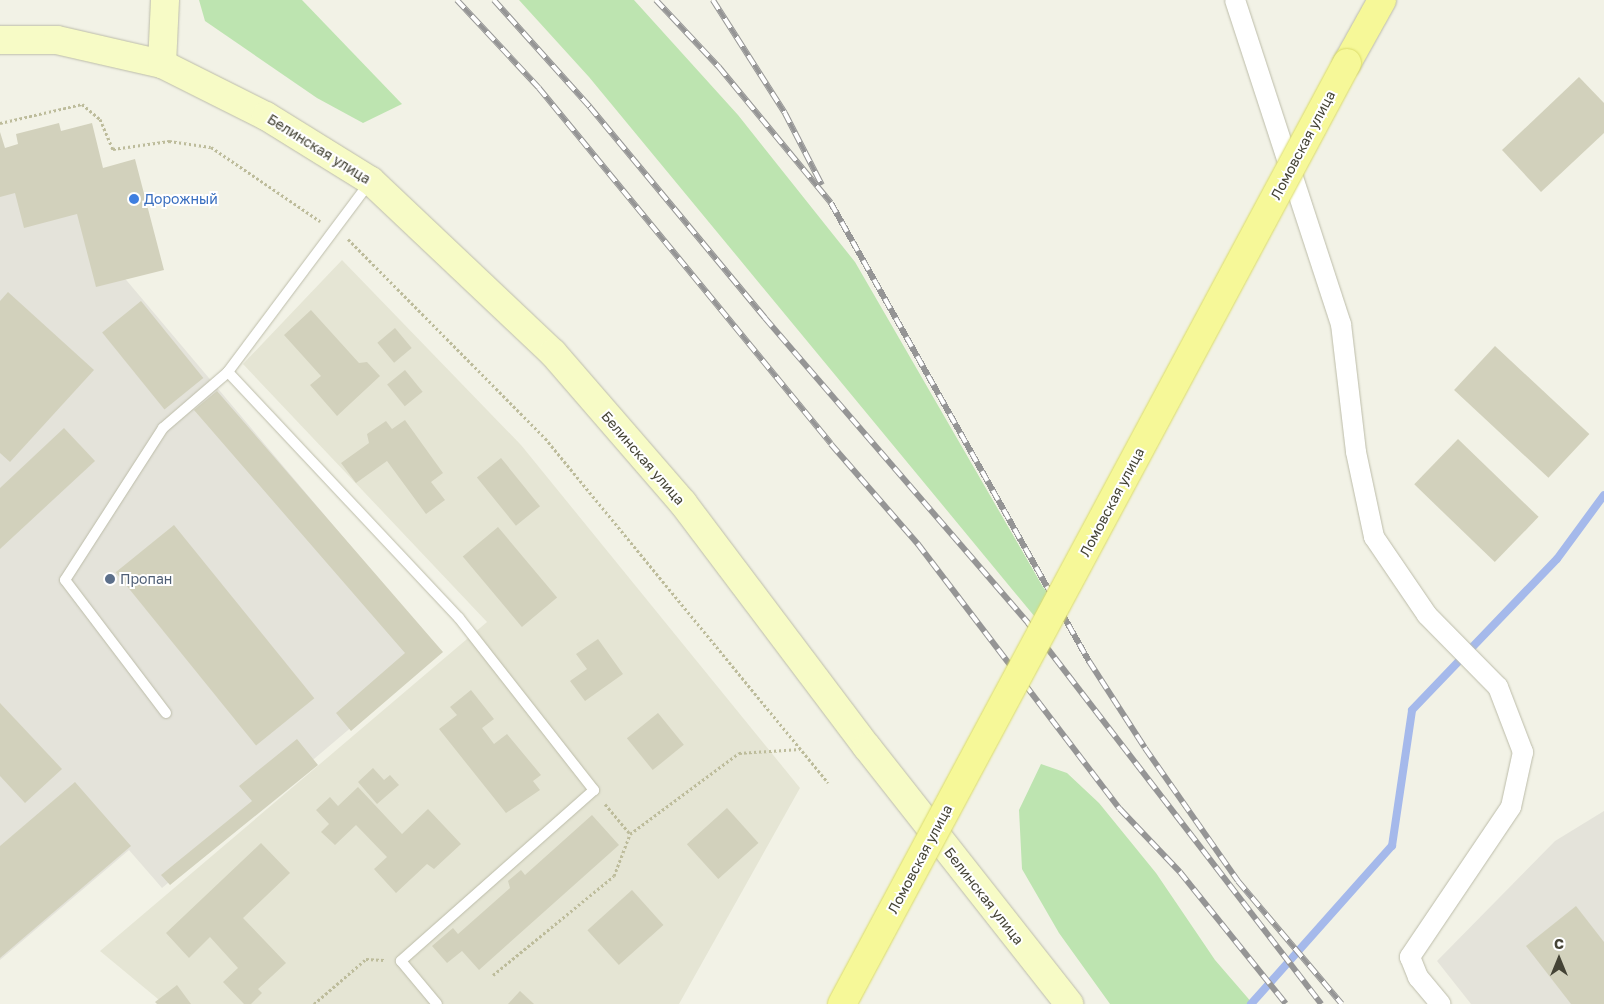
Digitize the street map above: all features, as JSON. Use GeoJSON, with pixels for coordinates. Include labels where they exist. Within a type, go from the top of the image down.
{"type":"FeatureCollection","features":[{"type":"Feature","properties":{"kind":"main road"},"geometry":{"type":"LineString","coordinates":[[162,64],[165,0]]}},
{"type":"Feature","properties":{"kind":"main road","name":"Ломовская улица"},"geometry":{"type":"LineString","coordinates":[[842,1004],[1382,0]]}},
{"type":"Feature","properties":{"kind":"main road","name":"Белинская улица"},"geometry":{"type":"LineString","coordinates":[[0,40],[57,40],[162,64],[266,116],[371,181],[553,353],[683,503],[867,747],[1069,1004]]}},
{"type":"Feature","properties":{"kind":"street"},"geometry":{"type":"LineString","coordinates":[[1235,0],[1341,324],[1356,452],[1374,537],[1427,615],[1498,687],[1523,752],[1511,807],[1410,957],[1418,977],[1441,1004]]}},
{"type":"Feature","properties":{"kind":"lane"},"geometry":{"type":"LineString","coordinates":[[166,712],[65,580],[163,428],[228,372],[371,181]]}},
{"type":"Feature","properties":{"kind":"lane"},"geometry":{"type":"LineString","coordinates":[[228,372],[459,618],[594,790],[401,960],[437,1004]]}},
{"type":"Feature","properties":{"kind":"path"},"geometry":{"type":"LineString","coordinates":[[0,123],[82,104],[100,119],[113,149],[168,141],[211,147],[351,242],[545,438],[828,783]]}},
{"type":"Feature","properties":{"kind":"path"},"geometry":{"type":"LineString","coordinates":[[493,975],[614,876],[630,834],[738,752],[800,749]]}},
{"type":"Feature","properties":{"kind":"path"},"geometry":{"type":"LineString","coordinates":[[594,790],[630,834]]}},
{"type":"Feature","properties":{"kind":"path"},"geometry":{"type":"LineString","coordinates":[[314,1004],[366,959],[401,960]]}},
{"type":"Feature","properties":{"kind":"shaded area"},"geometry":{"type":"Polygon","coordinates":[[[89,147],[122,275],[440,652],[162,888],[129,850],[0,960],[0,170],[89,147]]]}},
{"type":"Feature","properties":{"kind":"shaded area"},"geometry":{"type":"Polygon","coordinates":[[[342,260],[521,445],[800,788],[679,1004],[164,1004],[100,951],[487,622],[243,364],[342,260]]]}},
{"type":"Feature","properties":{"kind":"shaded area"},"geometry":{"type":"Polygon","coordinates":[[[1604,811],[1604,1004],[1471,1004],[1437,961],[1555,841],[1604,811]]]}},
{"type":"Feature","properties":{"kind":"green space"},"geometry":{"type":"Polygon","coordinates":[[[199,0],[302,0],[402,104],[363,123],[317,98],[205,21],[199,0]]]}},
{"type":"Feature","properties":{"kind":"green space"},"geometry":{"type":"Polygon","coordinates":[[[519,0],[634,0],[738,115],[855,262],[1043,587],[1051,596],[1035,617],[589,77],[519,0]]]}},
{"type":"Feature","properties":{"kind":"green space"},"geometry":{"type":"Polygon","coordinates":[[[1041,764],[1067,773],[1099,803],[1156,873],[1215,960],[1253,1004],[1110,1004],[1059,933],[1022,869],[1019,810],[1041,764]]]}},
{"type":"Feature","properties":{"kind":"building"},"geometry":{"type":"Polygon","coordinates":[[[1579,77],[1604,103],[1604,133],[1541,192],[1502,150],[1579,77]]]}},
{"type":"Feature","properties":{"kind":"building"},"geometry":{"type":"Polygon","coordinates":[[[59,123],[61,131],[92,123],[103,168],[135,159],[164,270],[96,287],[77,214],[24,228],[15,193],[0,197],[0,132],[5,148],[18,144],[16,134],[59,123]]]}},
{"type":"Feature","properties":{"kind":"building"},"geometry":{"type":"Polygon","coordinates":[[[8,292],[94,370],[10,462],[0,453],[0,301],[8,292]]]}},
{"type":"Feature","properties":{"kind":"building"},"geometry":{"type":"Polygon","coordinates":[[[141,301],[203,378],[164,409],[102,332],[141,301]]]}},
{"type":"Feature","properties":{"kind":"building"},"geometry":{"type":"Polygon","coordinates":[[[311,310],[359,363],[367,362],[380,376],[337,416],[310,385],[321,376],[284,335],[311,310]]]}},
{"type":"Feature","properties":{"kind":"building"},"geometry":{"type":"Polygon","coordinates":[[[395,328],[412,348],[394,363],[377,343],[395,328]]]}},
{"type":"Feature","properties":{"kind":"building"},"geometry":{"type":"Polygon","coordinates":[[[1495,346],[1589,434],[1548,478],[1454,390],[1495,346]]]}},
{"type":"Feature","properties":{"kind":"building"},"geometry":{"type":"Polygon","coordinates":[[[405,370],[423,392],[405,406],[387,384],[405,370]]]}},
{"type":"Feature","properties":{"kind":"building"},"geometry":{"type":"Polygon","coordinates":[[[217,391],[443,652],[351,731],[336,713],[405,653],[194,410],[217,391]]]}},
{"type":"Feature","properties":{"kind":"building"},"geometry":{"type":"Polygon","coordinates":[[[405,420],[443,473],[431,482],[445,500],[426,514],[387,461],[356,483],[341,463],[369,443],[367,434],[386,421],[392,429],[405,420]]]}},
{"type":"Feature","properties":{"kind":"building"},"geometry":{"type":"Polygon","coordinates":[[[64,428],[95,461],[0,549],[0,488],[64,428]]]}},
{"type":"Feature","properties":{"kind":"building"},"geometry":{"type":"Polygon","coordinates":[[[1458,439],[1539,517],[1495,562],[1414,484],[1458,439]]]}},
{"type":"Feature","properties":{"kind":"building"},"geometry":{"type":"Polygon","coordinates":[[[501,458],[540,506],[516,526],[477,478],[501,458]]]}},
{"type":"Feature","properties":{"kind":"building"},"geometry":{"type":"Polygon","coordinates":[[[174,525],[314,698],[256,746],[116,572],[174,525]]]}},
{"type":"Feature","properties":{"kind":"building"},"geometry":{"type":"Polygon","coordinates":[[[498,527],[557,597],[522,627],[463,557],[498,527]]]}},
{"type":"Feature","properties":{"kind":"building"},"geometry":{"type":"Polygon","coordinates":[[[598,639],[623,674],[585,701],[570,681],[587,669],[576,654],[598,639]]]}},
{"type":"Feature","properties":{"kind":"building"},"geometry":{"type":"Polygon","coordinates":[[[471,690],[494,719],[482,728],[494,744],[507,734],[541,775],[533,781],[540,790],[506,813],[439,729],[457,715],[450,707],[471,690]]]}},
{"type":"Feature","properties":{"kind":"building"},"geometry":{"type":"Polygon","coordinates":[[[0,703],[62,769],[25,803],[0,776],[0,703]]]}},
{"type":"Feature","properties":{"kind":"building"},"geometry":{"type":"Polygon","coordinates":[[[658,713],[684,745],[653,770],[627,738],[658,713]]]}},
{"type":"Feature","properties":{"kind":"building"},"geometry":{"type":"Polygon","coordinates":[[[297,739],[318,765],[170,885],[161,875],[252,801],[239,786],[297,739]]]}},
{"type":"Feature","properties":{"kind":"building"},"geometry":{"type":"Polygon","coordinates":[[[373,768],[384,780],[390,775],[399,785],[377,804],[358,782],[373,768]]]}},
{"type":"Feature","properties":{"kind":"building"},"geometry":{"type":"Polygon","coordinates":[[[75,782],[131,846],[0,958],[0,846],[75,782]]]}},
{"type":"Feature","properties":{"kind":"building"},"geometry":{"type":"Polygon","coordinates":[[[358,787],[402,834],[428,809],[461,844],[434,869],[427,864],[396,893],[374,869],[387,857],[356,825],[335,845],[321,832],[329,824],[316,810],[330,797],[338,806],[358,787]]]}},
{"type":"Feature","properties":{"kind":"building"},"geometry":{"type":"Polygon","coordinates":[[[727,808],[758,843],[718,879],[687,844],[727,808]]]}},
{"type":"Feature","properties":{"kind":"building"},"geometry":{"type":"Polygon","coordinates":[[[592,815],[619,845],[479,970],[462,951],[447,963],[432,946],[453,928],[458,934],[510,888],[508,881],[521,870],[525,875],[592,815]]]}},
{"type":"Feature","properties":{"kind":"building"},"geometry":{"type":"Polygon","coordinates":[[[261,843],[290,873],[243,918],[286,963],[258,989],[262,993],[251,1004],[244,1004],[223,982],[238,968],[210,937],[189,958],[166,933],[261,843]]]}},
{"type":"Feature","properties":{"kind":"building"},"geometry":{"type":"Polygon","coordinates":[[[632,890],[663,925],[619,965],[587,930],[632,890]]]}},
{"type":"Feature","properties":{"kind":"building"},"geometry":{"type":"Polygon","coordinates":[[[1576,906],[1604,942],[1604,1004],[1571,1004],[1526,946],[1576,906]]]}},
{"type":"Feature","properties":{"kind":"building"},"geometry":{"type":"Polygon","coordinates":[[[177,985],[191,1004],[157,1004],[155,1002],[177,985]]]}},
{"type":"Feature","properties":{"kind":"building"},"geometry":{"type":"Polygon","coordinates":[[[520,991],[534,1004],[508,1004],[520,991]]]}},
{"type":"Feature","properties":{"kind":"waterway"},"geometry":{"type":"LineString","coordinates":[[1251,1004],[1392,846],[1412,710],[1557,559],[1604,495]]}},
{"type":"Feature","properties":{"kind":"railway"},"geometry":{"type":"LineString","coordinates":[[457,0],[539,88],[831,444],[918,544],[1120,809],[1180,872],[1286,1004]]}},
{"type":"Feature","properties":{"kind":"railway"},"geometry":{"type":"LineString","coordinates":[[494,0],[590,107],[765,318],[1028,623],[1321,1004]]}},
{"type":"Feature","properties":{"kind":"railway"},"geometry":{"type":"LineString","coordinates":[[656,0],[719,67],[831,203],[1089,661],[1145,748],[1238,881],[1342,1004]]}},
{"type":"Feature","properties":{"kind":"railway"},"geometry":{"type":"LineString","coordinates":[[713,0],[785,113],[822,185]]}},
{"type":"Feature","properties":{"kind":"place","name":"Дорожный"},"geometry":{"type":"Point","coordinates":[134,199]}},
{"type":"Feature","properties":{"kind":"place","name":"Пропан"},"geometry":{"type":"Point","coordinates":[110,579]}}]}
